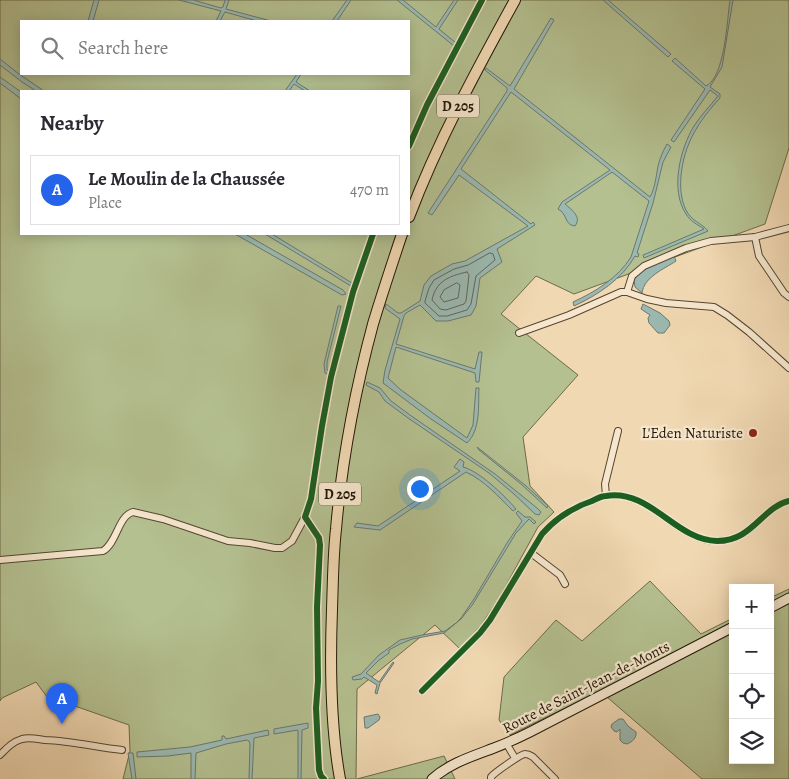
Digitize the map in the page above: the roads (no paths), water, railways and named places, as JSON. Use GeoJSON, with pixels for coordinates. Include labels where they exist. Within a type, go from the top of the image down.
{"type":"FeatureCollection","features":[{"type":"Feature","properties":{"kind":"main road","name":"D 205"},"geometry":{"type":"LineString","coordinates":[[410,214],[444,134],[515,0]]}},
{"type":"Feature","properties":{"kind":"main road","name":"D 205"},"geometry":{"type":"LineString","coordinates":[[339,779],[332,682],[331,633],[337,513],[351,418],[361,371],[378,308],[402,235]]}},
{"type":"Feature","properties":{"kind":"main road"},"geometry":{"type":"LineString","coordinates":[[774,606],[789,598]]}},
{"type":"Feature","properties":{"kind":"main road","name":"Route de Saint-Jean-de-Monts"},"geometry":{"type":"LineString","coordinates":[[432,779],[465,758],[506,743],[562,716],[729,629]]}},
{"type":"Feature","properties":{"kind":"main road","name":"Route de Saint-Jean-de-Monts"},"geometry":{"type":"LineString","coordinates":[[440,779],[449,768]]}},
{"type":"Feature","properties":{"kind":"street"},"geometry":{"type":"LineString","coordinates":[[410,144],[427,105],[482,0]]}},
{"type":"Feature","properties":{"kind":"street"},"geometry":{"type":"LineString","coordinates":[[627,292],[632,276],[644,266],[686,248],[705,243],[756,237],[789,228]]}},
{"type":"Feature","properties":{"kind":"street"},"geometry":{"type":"LineString","coordinates":[[0,560],[103,551],[111,544],[129,512],[163,519],[228,542],[282,548],[292,541],[305,517],[310,499],[331,377],[353,292],[373,235]]}},
{"type":"Feature","properties":{"kind":"street"},"geometry":{"type":"LineString","coordinates":[[756,237],[760,256],[784,293],[789,297]]}},
{"type":"Feature","properties":{"kind":"street"},"geometry":{"type":"LineString","coordinates":[[519,333],[569,315],[621,292],[627,292],[666,303],[714,308],[727,315],[749,332],[789,368]]}},
{"type":"Feature","properties":{"kind":"street"},"geometry":{"type":"LineString","coordinates":[[606,496],[605,484],[618,431]]}},
{"type":"Feature","properties":{"kind":"street"},"geometry":{"type":"LineString","coordinates":[[422,690],[480,633],[490,620],[542,534],[562,514],[579,505],[606,496],[626,496],[646,504],[680,528],[697,537],[717,541],[740,536],[751,529],[771,510],[789,501]]}},
{"type":"Feature","properties":{"kind":"street"},"geometry":{"type":"LineString","coordinates":[[531,552],[560,575],[565,584]]}},
{"type":"Feature","properties":{"kind":"street"},"geometry":{"type":"LineString","coordinates":[[0,755],[16,741],[32,738],[122,750]]}},
{"type":"Feature","properties":{"kind":"street"},"geometry":{"type":"LineString","coordinates":[[506,743],[515,758]]}},
{"type":"Feature","properties":{"kind":"street"},"geometry":{"type":"LineString","coordinates":[[491,779],[493,774],[523,754],[529,754],[555,779]]}},
{"type":"Feature","properties":{"kind":"water"},"geometry":{"type":"Polygon","coordinates":[[[94,0],[99,0],[93,20],[88,20],[94,0]]]}},
{"type":"Feature","properties":{"kind":"water"},"geometry":{"type":"Polygon","coordinates":[[[179,0],[193,0],[221,8],[225,0],[229,0],[226,9],[267,20],[253,20],[225,12],[221,20],[216,20],[221,11],[179,0]]]}},
{"type":"Feature","properties":{"kind":"water"},"geometry":{"type":"Polygon","coordinates":[[[347,0],[351,0],[338,20],[333,20],[347,0]]]}},
{"type":"Feature","properties":{"kind":"water"},"geometry":{"type":"Polygon","coordinates":[[[397,0],[403,0],[436,27],[454,0],[458,0],[439,29],[456,43],[454,46],[397,0]]]}},
{"type":"Feature","properties":{"kind":"water"},"geometry":{"type":"Polygon","coordinates":[[[603,0],[608,0],[671,54],[668,57],[603,0]]]}},
{"type":"Feature","properties":{"kind":"water"},"geometry":{"type":"Polygon","coordinates":[[[730,0],[733,0],[722,67],[710,87],[720,94],[720,98],[693,134],[685,154],[681,176],[681,194],[686,210],[691,217],[708,231],[644,258],[643,255],[704,229],[690,219],[681,204],[678,182],[679,170],[689,135],[718,96],[710,90],[674,142],[671,140],[705,89],[672,61],[675,58],[706,86],[712,81],[717,72],[724,47],[730,0]]]}},
{"type":"Feature","properties":{"kind":"water"},"geometry":{"type":"Polygon","coordinates":[[[551,18],[554,20],[514,89],[650,197],[662,155],[667,144],[671,147],[663,162],[653,203],[637,253],[639,254],[638,257],[635,256],[609,286],[574,306],[573,302],[605,284],[626,265],[631,257],[649,201],[612,172],[565,204],[577,217],[575,226],[569,224],[558,209],[562,202],[610,170],[511,92],[461,169],[531,224],[533,222],[535,225],[497,249],[502,262],[480,278],[476,306],[471,315],[448,321],[436,321],[420,305],[404,316],[396,344],[475,369],[479,352],[482,352],[479,382],[476,382],[475,373],[396,347],[388,378],[401,390],[467,438],[473,425],[476,388],[479,388],[477,424],[467,443],[383,383],[400,319],[385,308],[386,304],[398,313],[401,313],[420,301],[424,285],[431,276],[452,264],[465,261],[528,226],[459,175],[432,215],[428,213],[507,91],[507,88],[485,70],[486,68],[510,86],[551,18]]]}},
{"type":"Feature","properties":{"kind":"water"},"geometry":{"type":"Polygon","coordinates":[[[0,59],[43,90],[34,90],[0,65],[0,59]]]}},
{"type":"Feature","properties":{"kind":"water"},"geometry":{"type":"Polygon","coordinates":[[[296,75],[300,75],[296,82],[308,90],[303,90],[294,84],[290,90],[286,90],[296,75]]]}},
{"type":"Feature","properties":{"kind":"water"},"geometry":{"type":"Polygon","coordinates":[[[0,77],[20,91],[20,98],[0,83],[0,77]]]}},
{"type":"Feature","properties":{"kind":"water"},"geometry":{"type":"Polygon","coordinates":[[[237,235],[247,235],[343,290],[346,294],[342,295],[237,235]]]}},
{"type":"Feature","properties":{"kind":"water"},"geometry":{"type":"Polygon","coordinates":[[[267,235],[274,235],[352,283],[351,286],[267,235]]]}},
{"type":"Feature","properties":{"kind":"water"},"geometry":{"type":"Polygon","coordinates":[[[674,256],[676,261],[650,278],[646,282],[642,293],[635,287],[634,280],[642,272],[674,256]]]}},
{"type":"Feature","properties":{"kind":"water"},"geometry":{"type":"Polygon","coordinates":[[[643,304],[660,313],[669,321],[670,325],[664,333],[658,333],[649,323],[648,318],[650,315],[641,309],[643,304]]]}},
{"type":"Feature","properties":{"kind":"water"},"geometry":{"type":"Polygon","coordinates":[[[338,306],[341,306],[327,362],[329,374],[325,373],[324,364],[338,306]]]}},
{"type":"Feature","properties":{"kind":"water"},"geometry":{"type":"Polygon","coordinates":[[[367,382],[380,388],[391,401],[495,474],[537,508],[541,512],[539,515],[535,514],[489,473],[385,401],[379,392],[366,385],[367,382]]]}},
{"type":"Feature","properties":{"kind":"water"},"geometry":{"type":"Polygon","coordinates":[[[477,447],[525,485],[548,506],[547,508],[521,484],[477,447]]]}},
{"type":"Feature","properties":{"kind":"water"},"geometry":{"type":"Polygon","coordinates":[[[460,459],[464,462],[463,467],[484,478],[516,509],[513,511],[485,484],[466,472],[380,530],[354,527],[357,523],[378,526],[460,471],[454,467],[460,459]]]}},
{"type":"Feature","properties":{"kind":"water"},"geometry":{"type":"Polygon","coordinates":[[[518,511],[536,522],[534,524],[529,519],[516,533],[473,604],[461,619],[444,633],[412,639],[389,650],[389,653],[366,673],[379,682],[394,663],[380,683],[377,694],[375,693],[377,685],[364,677],[353,680],[352,677],[361,674],[379,655],[400,640],[445,631],[461,618],[522,521],[516,513],[518,511]]]}},
{"type":"Feature","properties":{"kind":"water"},"geometry":{"type":"Polygon","coordinates":[[[378,714],[379,720],[365,728],[364,717],[378,714]]]}},
{"type":"Feature","properties":{"kind":"water"},"geometry":{"type":"Polygon","coordinates":[[[619,719],[623,719],[636,732],[634,740],[627,744],[620,740],[620,729],[617,732],[611,727],[619,719]]]}},
{"type":"Feature","properties":{"kind":"water"},"geometry":{"type":"Polygon","coordinates":[[[308,723],[308,728],[302,730],[301,779],[298,779],[298,730],[274,734],[274,729],[308,723]]]}},
{"type":"Feature","properties":{"kind":"water"},"geometry":{"type":"Polygon","coordinates":[[[268,730],[269,735],[254,738],[252,779],[249,779],[250,744],[247,740],[196,753],[195,779],[191,779],[191,753],[137,757],[137,752],[190,747],[222,740],[222,736],[226,739],[268,730]]]}},
{"type":"Feature","properties":{"kind":"water"},"geometry":{"type":"Polygon","coordinates":[[[128,753],[133,753],[136,779],[132,779],[128,753]]]}},
{"type":"Feature","properties":{"kind":"place","name":"L'Eden Naturiste"},"geometry":{"type":"Point","coordinates":[753,433]}},
{"type":"Feature","properties":{"kind":"place","name":"Le Moulin de la Chaussée"},"geometry":{"type":"Point","coordinates":[62,724]}}]}
